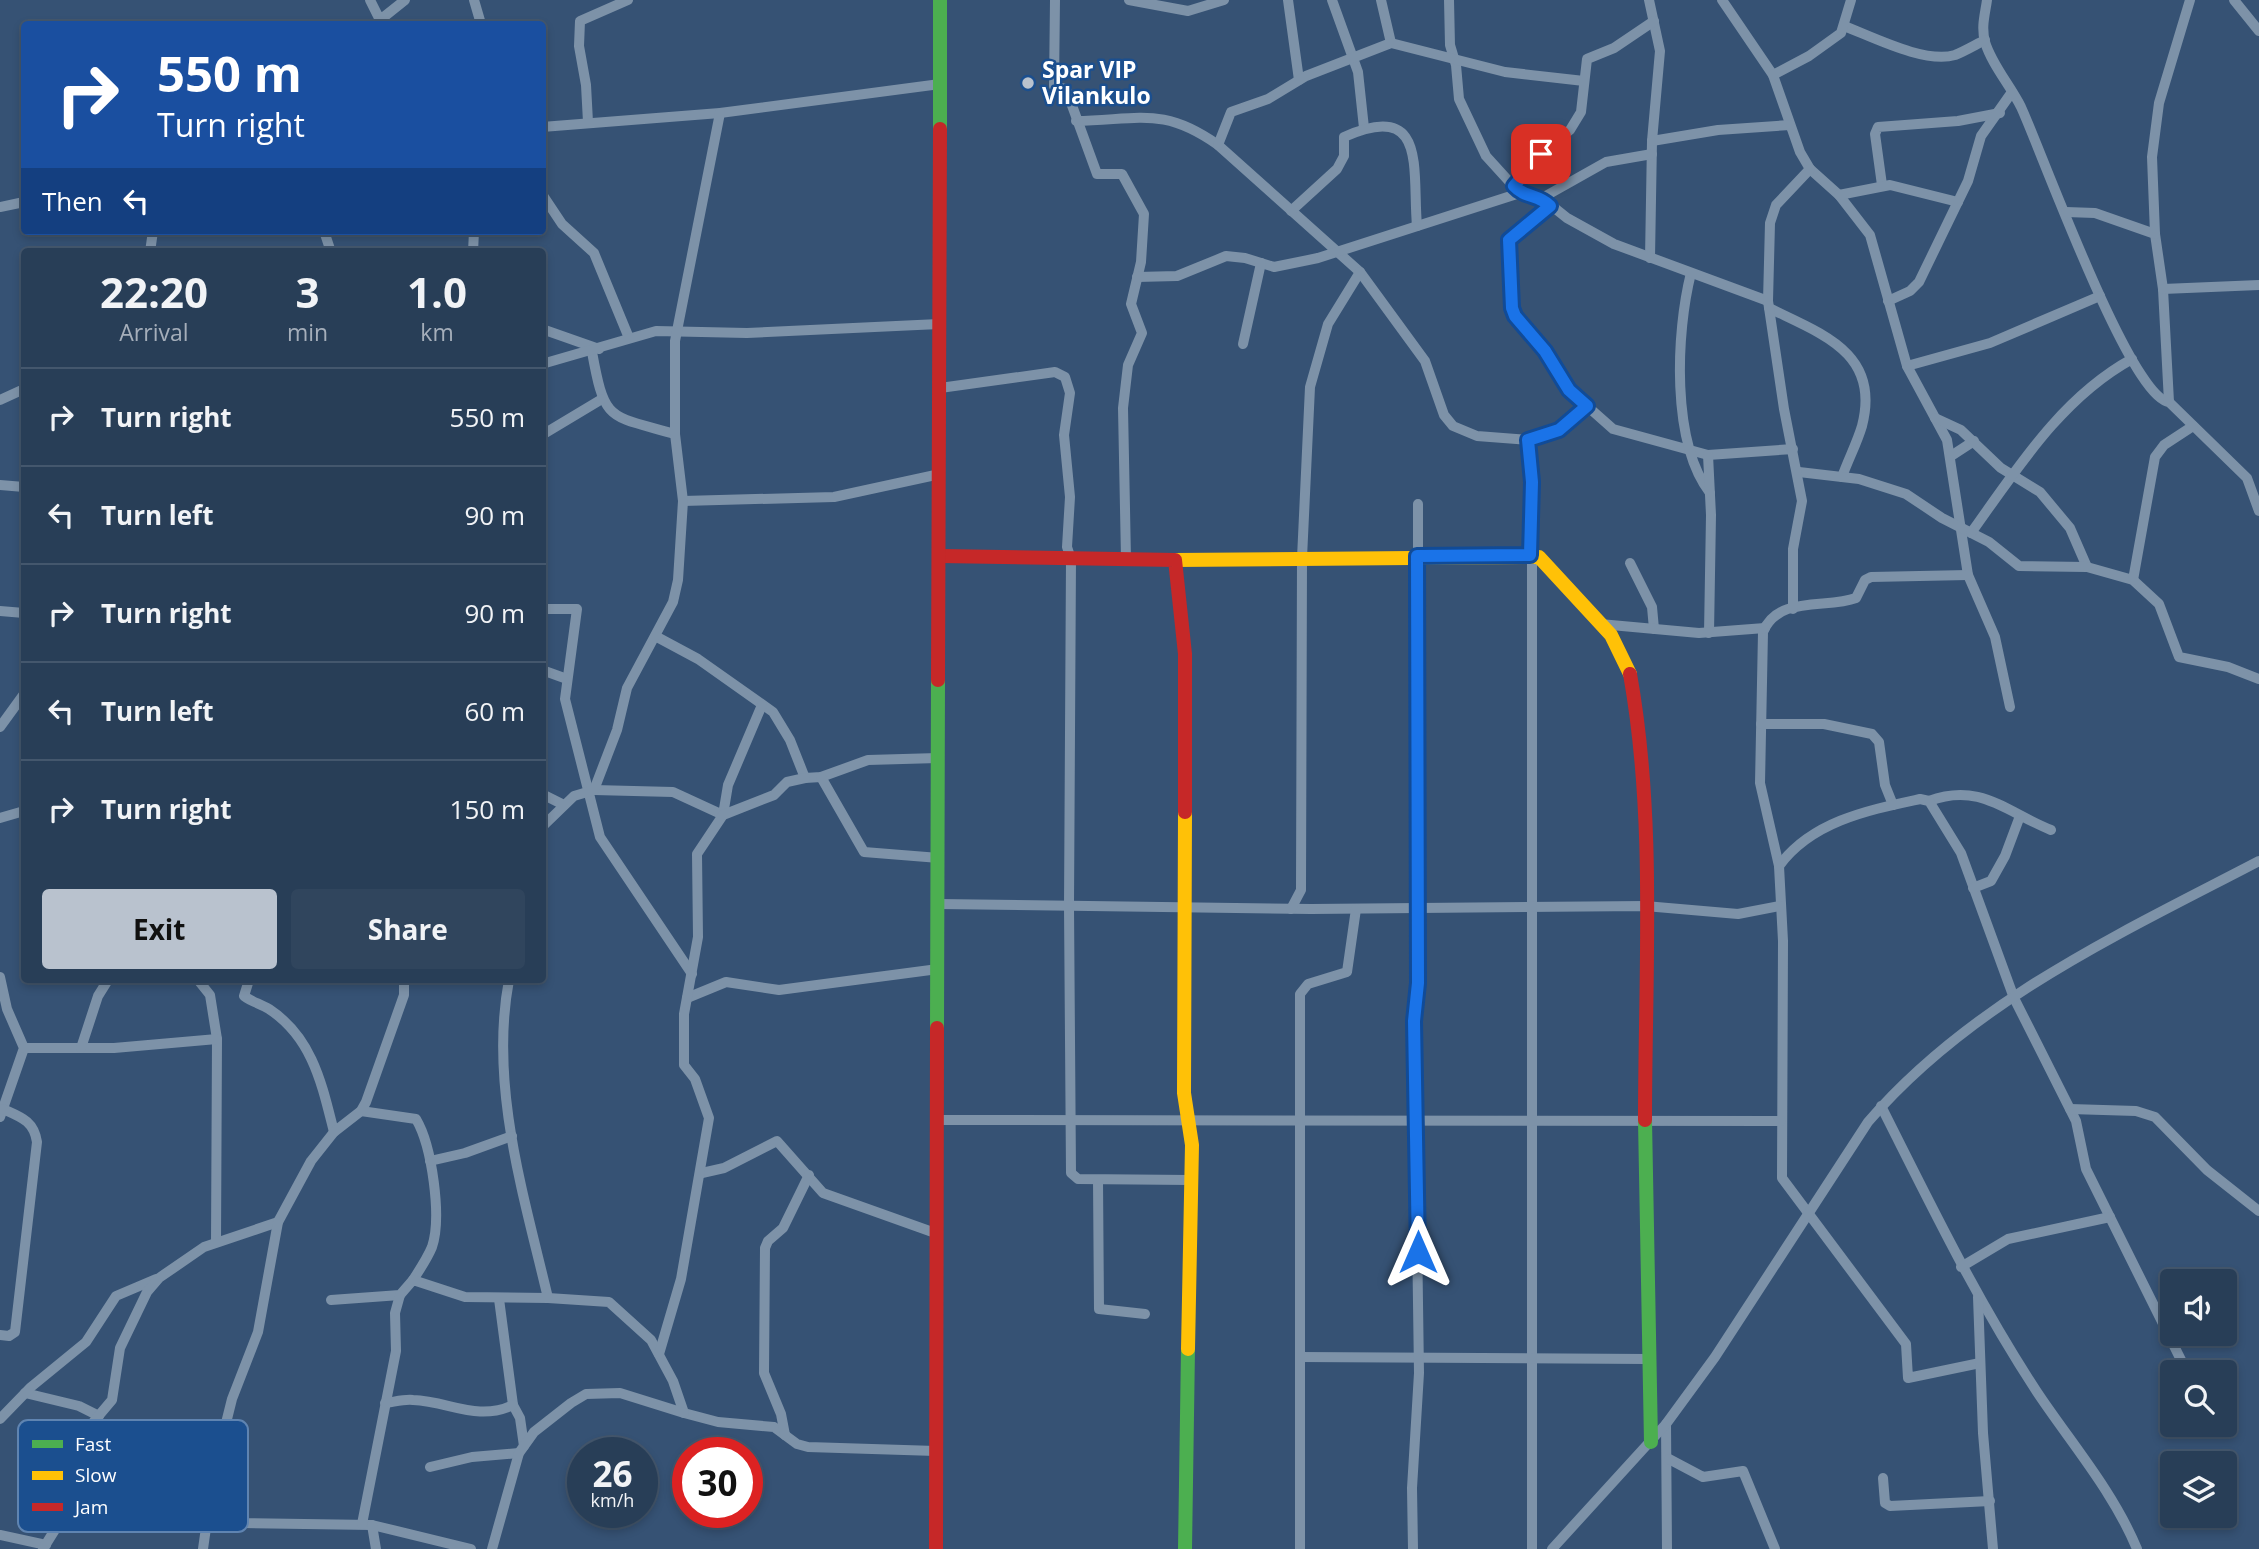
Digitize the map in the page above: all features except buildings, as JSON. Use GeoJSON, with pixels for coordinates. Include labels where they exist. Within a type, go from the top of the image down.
{"type":"FeatureCollection","features":[{"type":"Feature","properties":{"kind":"street"},"geometry":{"type":"LineString","coordinates":[[370,0],[379,21]]}},
{"type":"Feature","properties":{"kind":"street"},"geometry":{"type":"LineString","coordinates":[[380,21],[405,0]]}},
{"type":"Feature","properties":{"kind":"street"},"geometry":{"type":"LineString","coordinates":[[474,0],[480,21]]}},
{"type":"Feature","properties":{"kind":"street"},"geometry":{"type":"LineString","coordinates":[[588,122],[586,85],[579,46],[580,21],[628,0]]}},
{"type":"Feature","properties":{"kind":"street"},"geometry":{"type":"LineString","coordinates":[[936,1549],[940,0]]}},
{"type":"Feature","properties":{"kind":"street"},"geometry":{"type":"LineString","coordinates":[[1055,0],[1054,86],[1066,89],[1097,174],[1122,174],[1143,209],[1143,252],[1130,304],[1142,333],[1128,365],[1123,408],[1126,559]]}},
{"type":"Feature","properties":{"kind":"street"},"geometry":{"type":"LineString","coordinates":[[1129,0],[1188,11],[1224,0]]}},
{"type":"Feature","properties":{"kind":"street"},"geometry":{"type":"LineString","coordinates":[[1288,0],[1299,80]]}},
{"type":"Feature","properties":{"kind":"street"},"geometry":{"type":"LineString","coordinates":[[1332,0],[1358,72],[1364,128]]}},
{"type":"Feature","properties":{"kind":"street"},"geometry":{"type":"LineString","coordinates":[[1381,0],[1391,43]]}},
{"type":"Feature","properties":{"kind":"street"},"geometry":{"type":"LineString","coordinates":[[1449,0],[1450,45],[1455,59],[1459,99],[1479,144],[1517,190],[1546,202],[1600,237],[1768,304],[1829,338],[1854,359],[1865,390],[1863,424],[1842,477]]}},
{"type":"Feature","properties":{"kind":"street"},"geometry":{"type":"LineString","coordinates":[[1649,0],[1660,51],[1652,154],[1650,258]]}},
{"type":"Feature","properties":{"kind":"street"},"geometry":{"type":"LineString","coordinates":[[1722,0],[1773,75],[1800,152],[1810,169],[1839,195],[1870,235],[1907,366],[1935,418],[1951,456],[1958,527],[1968,575],[1995,637],[2010,707]]}},
{"type":"Feature","properties":{"kind":"street"},"geometry":{"type":"LineString","coordinates":[[1773,75],[1831,41],[1844,26],[1851,0]]}},
{"type":"Feature","properties":{"kind":"street"},"geometry":{"type":"LineString","coordinates":[[1987,0],[1982,28],[1985,40],[2012,92],[2100,296],[2132,359],[2160,398],[2169,402],[2247,478],[2259,511]]}},
{"type":"Feature","properties":{"kind":"street"},"geometry":{"type":"LineString","coordinates":[[2169,402],[2163,289],[2155,234],[2152,157],[2159,103],[2190,0]]}},
{"type":"Feature","properties":{"kind":"street"},"geometry":{"type":"LineString","coordinates":[[2234,0],[2259,31]]}},
{"type":"Feature","properties":{"kind":"street"},"geometry":{"type":"LineString","coordinates":[[1137,277],[1177,276],[1226,256],[1245,258],[1274,267],[1338,254],[1517,190],[1541,154],[1570,130],[1581,112],[1587,59],[1614,48],[1654,21]]}},
{"type":"Feature","properties":{"kind":"street"},"geometry":{"type":"LineString","coordinates":[[1844,26],[1906,50],[1934,55],[1956,54],[1985,40]]}},
{"type":"Feature","properties":{"kind":"street"},"geometry":{"type":"LineString","coordinates":[[1218,145],[1231,112],[1277,95],[1299,80],[1391,43],[1505,72],[1584,81]]}},
{"type":"Feature","properties":{"kind":"street"},"geometry":{"type":"LineString","coordinates":[[546,127],[720,113],[940,84]]}},
{"type":"Feature","properties":{"kind":"street"},"geometry":{"type":"LineString","coordinates":[[1888,301],[1915,287],[1958,202],[1976,149],[2012,92]]}},
{"type":"Feature","properties":{"kind":"street"},"geometry":{"type":"LineString","coordinates":[[591,790],[614,738],[627,688],[644,654],[657,637],[673,602],[678,580],[683,502],[675,434],[675,341],[720,113]]}},
{"type":"Feature","properties":{"kind":"street"},"geometry":{"type":"LineString","coordinates":[[1882,186],[1875,134],[1878,127],[1958,121],[2000,113]]}},
{"type":"Feature","properties":{"kind":"street"},"geometry":{"type":"LineString","coordinates":[[1076,121],[1159,117],[1187,125],[1218,145],[1360,272],[1425,361],[1444,415],[1453,426],[1477,436],[1528,440],[1559,430],[1587,406]]}},
{"type":"Feature","properties":{"kind":"street"},"geometry":{"type":"LineString","coordinates":[[1653,141],[1718,130],[1790,125]]}},
{"type":"Feature","properties":{"kind":"street"},"geometry":{"type":"LineString","coordinates":[[1291,211],[1337,169],[1344,156],[1344,137],[1364,128],[1396,128],[1409,138],[1413,154],[1418,226]]}},
{"type":"Feature","properties":{"kind":"street"},"geometry":{"type":"LineString","coordinates":[[1652,154],[1606,162],[1546,202],[1509,240],[1512,308],[1569,390],[1622,433],[1709,455],[1793,449]]}},
{"type":"Feature","properties":{"kind":"street"},"geometry":{"type":"LineString","coordinates":[[1793,609],[1793,549],[1802,501],[1768,304],[1772,215],[1776,205],[1810,169]]}},
{"type":"Feature","properties":{"kind":"street"},"geometry":{"type":"LineString","coordinates":[[1839,195],[1882,186],[1898,186],[1958,202]]}},
{"type":"Feature","properties":{"kind":"street"},"geometry":{"type":"LineString","coordinates":[[546,200],[562,223],[594,253],[629,338]]}},
{"type":"Feature","properties":{"kind":"street"},"geometry":{"type":"LineString","coordinates":[[0,207],[21,203]]}},
{"type":"Feature","properties":{"kind":"street"},"geometry":{"type":"LineString","coordinates":[[2066,212],[2095,213],[2155,234]]}},
{"type":"Feature","properties":{"kind":"street"},"geometry":{"type":"LineString","coordinates":[[1243,344],[1261,263]]}},
{"type":"Feature","properties":{"kind":"street"},"geometry":{"type":"LineString","coordinates":[[1291,909],[1301,890],[1302,558],[1311,377],[1328,324],[1360,272]]}},
{"type":"Feature","properties":{"kind":"street"},"geometry":{"type":"LineString","coordinates":[[1691,273],[1681,317],[1681,363],[1688,451],[1700,480],[1710,493]]}},
{"type":"Feature","properties":{"kind":"street"},"geometry":{"type":"LineString","coordinates":[[2163,289],[2259,285]]}},
{"type":"Feature","properties":{"kind":"street"},"geometry":{"type":"LineString","coordinates":[[1907,366],[1990,343],[2100,296]]}},
{"type":"Feature","properties":{"kind":"street"},"geometry":{"type":"LineString","coordinates":[[546,363],[645,333],[747,333],[939,324]]}},
{"type":"Feature","properties":{"kind":"street"},"geometry":{"type":"LineString","coordinates":[[546,330],[595,350]]}},
{"type":"Feature","properties":{"kind":"street"},"geometry":{"type":"LineString","coordinates":[[595,350],[602,399],[611,411],[625,419],[675,434]]}},
{"type":"Feature","properties":{"kind":"street"},"geometry":{"type":"LineString","coordinates":[[1971,533],[2050,425],[2108,373],[2132,359]]}},
{"type":"Feature","properties":{"kind":"street"},"geometry":{"type":"LineString","coordinates":[[940,388],[1055,372],[1065,377],[1070,393],[1064,435],[1070,497],[1067,547],[1071,559],[1069,906],[1072,1174],[1078,1180],[1190,1180]]}},
{"type":"Feature","properties":{"kind":"street"},"geometry":{"type":"LineString","coordinates":[[0,400],[21,390]]}},
{"type":"Feature","properties":{"kind":"street"},"geometry":{"type":"LineString","coordinates":[[546,433],[602,399]]}},
{"type":"Feature","properties":{"kind":"street"},"geometry":{"type":"LineString","coordinates":[[1935,418],[1961,430],[2012,476],[2040,492],[2064,518],[2087,567]]}},
{"type":"Feature","properties":{"kind":"street"},"geometry":{"type":"LineString","coordinates":[[2133,580],[2155,457],[2164,445],[2193,426]]}},
{"type":"Feature","properties":{"kind":"street"},"geometry":{"type":"LineString","coordinates":[[1528,440],[1532,482],[1532,1549]]}},
{"type":"Feature","properties":{"kind":"street"},"geometry":{"type":"LineString","coordinates":[[1951,456],[1974,441]]}},
{"type":"Feature","properties":{"kind":"street"},"geometry":{"type":"LineString","coordinates":[[1709,455],[1709,633]]}},
{"type":"Feature","properties":{"kind":"street"},"geometry":{"type":"LineString","coordinates":[[1799,472],[1842,477],[1885,486],[1906,494],[2019,566],[2087,567],[2133,580],[2159,604],[2179,657],[2228,667],[2259,679]]}},
{"type":"Feature","properties":{"kind":"street"},"geometry":{"type":"LineString","coordinates":[[683,502],[834,497],[940,474]]}},
{"type":"Feature","properties":{"kind":"street"},"geometry":{"type":"LineString","coordinates":[[0,485],[21,487]]}},
{"type":"Feature","properties":{"kind":"street"},"geometry":{"type":"LineString","coordinates":[[1413,1549],[1412,1488],[1419,1357],[1415,907],[1418,505]]}},
{"type":"Feature","properties":{"kind":"street"},"geometry":{"type":"LineString","coordinates":[[940,556],[1175,561],[1530,555],[1547,562],[1611,635],[1630,672],[1640,728],[1645,790],[1647,1359],[1651,1442]]}},
{"type":"Feature","properties":{"kind":"street"},"geometry":{"type":"LineString","coordinates":[[1175,561],[1185,654],[1184,1093],[1192,1145],[1185,1549]]}},
{"type":"Feature","properties":{"kind":"street"},"geometry":{"type":"LineString","coordinates":[[1630,563],[1652,607],[1654,629]]}},
{"type":"Feature","properties":{"kind":"street"},"geometry":{"type":"LineString","coordinates":[[1968,575],[1871,577],[1865,580],[1856,598],[1811,603],[1771,619],[1765,628],[1760,783],[1779,866],[1785,1067],[1781,1121],[1782,1178],[1906,1344],[1908,1378],[1980,1363]]}},
{"type":"Feature","properties":{"kind":"street"},"geometry":{"type":"LineString","coordinates":[[546,609],[577,610],[565,699],[604,844],[692,974]]}},
{"type":"Feature","properties":{"kind":"street"},"geometry":{"type":"LineString","coordinates":[[0,611],[21,613]]}},
{"type":"Feature","properties":{"kind":"street"},"geometry":{"type":"LineString","coordinates":[[1600,624],[1709,633],[1765,628]]}},
{"type":"Feature","properties":{"kind":"street"},"geometry":{"type":"LineString","coordinates":[[657,637],[698,659],[762,705],[780,722],[805,778]]}},
{"type":"Feature","properties":{"kind":"street"},"geometry":{"type":"LineString","coordinates":[[546,672],[566,679]]}},
{"type":"Feature","properties":{"kind":"street"},"geometry":{"type":"LineString","coordinates":[[0,727],[21,698]]}},
{"type":"Feature","properties":{"kind":"street"},"geometry":{"type":"LineString","coordinates":[[659,1354],[681,1279],[702,1173],[709,1118],[695,1079],[684,1065],[687,998],[698,937],[697,854],[723,816],[728,785],[762,705]]}},
{"type":"Feature","properties":{"kind":"street"},"geometry":{"type":"LineString","coordinates":[[1761,724],[1824,724],[1872,734],[1879,742],[1885,785],[1893,805]]}},
{"type":"Feature","properties":{"kind":"street"},"geometry":{"type":"LineString","coordinates":[[546,823],[564,805],[591,790],[673,792],[723,816],[774,795],[786,782],[821,777],[868,760],[938,758]]}},
{"type":"Feature","properties":{"kind":"street"},"geometry":{"type":"LineString","coordinates":[[821,777],[864,852],[939,858]]}},
{"type":"Feature","properties":{"kind":"street"},"geometry":{"type":"LineString","coordinates":[[1779,866],[1799,844],[1837,821],[1920,799],[1929,801],[1966,793],[1981,796],[2051,830]]}},
{"type":"Feature","properties":{"kind":"street"},"geometry":{"type":"LineString","coordinates":[[546,796],[564,805]]}},
{"type":"Feature","properties":{"kind":"street"},"geometry":{"type":"LineString","coordinates":[[1929,801],[1961,853],[2014,998],[2078,1129],[2086,1169],[2181,1360]]}},
{"type":"Feature","properties":{"kind":"street"},"geometry":{"type":"LineString","coordinates":[[0,818],[21,812]]}},
{"type":"Feature","properties":{"kind":"street"},"geometry":{"type":"LineString","coordinates":[[1973,888],[1991,881],[2020,816]]}},
{"type":"Feature","properties":{"kind":"street"},"geometry":{"type":"LineString","coordinates":[[1553,1549],[1667,1424],[1715,1357],[1881,1106],[1923,1064],[2068,961],[2259,861]]}},
{"type":"Feature","properties":{"kind":"street"},"geometry":{"type":"LineString","coordinates":[[1301,890],[1311,909]]}},
{"type":"Feature","properties":{"kind":"street"},"geometry":{"type":"LineString","coordinates":[[939,904],[1291,909],[1645,906],[1738,914],[1780,906]]}},
{"type":"Feature","properties":{"kind":"street"},"geometry":{"type":"LineString","coordinates":[[1300,1549],[1300,994],[1308,984],[1347,972],[1356,909]]}},
{"type":"Feature","properties":{"kind":"street"},"geometry":{"type":"LineString","coordinates":[[687,998],[726,982],[779,990],[938,969]]}},
{"type":"Feature","properties":{"kind":"street"},"geometry":{"type":"LineString","coordinates":[[0,977],[7,1009],[24,1048],[2,1113],[27,1120],[34,1127],[37,1142],[15,1332],[9,1336],[0,1335]]}},
{"type":"Feature","properties":{"kind":"street"},"geometry":{"type":"LineString","coordinates":[[80,1048],[98,996],[106,983]]}},
{"type":"Feature","properties":{"kind":"street"},"geometry":{"type":"LineString","coordinates":[[200,983],[210,995],[217,1039],[216,1242]]}},
{"type":"Feature","properties":{"kind":"street"},"geometry":{"type":"LineString","coordinates":[[248,983],[244,996],[268,1008],[283,1020],[315,1061],[334,1132]]}},
{"type":"Feature","properties":{"kind":"street"},"geometry":{"type":"LineString","coordinates":[[228,1420],[258,1332],[278,1222],[310,1161],[334,1132],[360,1111],[404,995],[404,983]]}},
{"type":"Feature","properties":{"kind":"street"},"geometry":{"type":"LineString","coordinates":[[509,983],[502,1024],[512,1136],[548,1298]]}},
{"type":"Feature","properties":{"kind":"street"},"geometry":{"type":"LineString","coordinates":[[24,1048],[80,1048],[217,1039]]}},
{"type":"Feature","properties":{"kind":"street"},"geometry":{"type":"LineString","coordinates":[[1881,1106],[1961,1267],[2037,1392],[2118,1511],[2137,1549]]}},
{"type":"Feature","properties":{"kind":"street"},"geometry":{"type":"LineString","coordinates":[[2070,1109],[2136,1111],[2155,1117],[2207,1170],[2259,1211]]}},
{"type":"Feature","properties":{"kind":"street"},"geometry":{"type":"LineString","coordinates":[[360,1111],[416,1119],[430,1161],[434,1188],[433,1244],[413,1280],[401,1295],[395,1313],[396,1351],[385,1403],[367,1525],[376,1549]]}},
{"type":"Feature","properties":{"kind":"street"},"geometry":{"type":"LineString","coordinates":[[939,1119],[1781,1121]]}},
{"type":"Feature","properties":{"kind":"street"},"geometry":{"type":"LineString","coordinates":[[430,1161],[465,1153],[512,1136]]}},
{"type":"Feature","properties":{"kind":"street"},"geometry":{"type":"LineString","coordinates":[[702,1173],[724,1168],[778,1140],[823,1192],[938,1234]]}},
{"type":"Feature","properties":{"kind":"street"},"geometry":{"type":"LineString","coordinates":[[785,1435],[780,1413],[764,1373],[765,1248],[768,1241],[783,1228],[810,1175]]}},
{"type":"Feature","properties":{"kind":"street"},"geometry":{"type":"LineString","coordinates":[[1098,1181],[1099,1310],[1145,1314]]}},
{"type":"Feature","properties":{"kind":"street"},"geometry":{"type":"LineString","coordinates":[[1961,1267],[2008,1239],[2110,1217]]}},
{"type":"Feature","properties":{"kind":"street"},"geometry":{"type":"LineString","coordinates":[[0,1419],[25,1393],[86,1342],[116,1296],[159,1278],[216,1242],[278,1222]]}},
{"type":"Feature","properties":{"kind":"street"},"geometry":{"type":"LineString","coordinates":[[95,1420],[112,1400],[120,1348],[142,1298],[159,1278]]}},
{"type":"Feature","properties":{"kind":"street"},"geometry":{"type":"LineString","coordinates":[[413,1280],[466,1297],[608,1302],[651,1340],[673,1381],[684,1413]]}},
{"type":"Feature","properties":{"kind":"street"},"geometry":{"type":"LineString","coordinates":[[331,1300],[401,1295]]}},
{"type":"Feature","properties":{"kind":"street"},"geometry":{"type":"LineString","coordinates":[[1978,1296],[1983,1433],[1993,1549]]}},
{"type":"Feature","properties":{"kind":"street"},"geometry":{"type":"LineString","coordinates":[[492,1549],[521,1450],[520,1418],[513,1405],[499,1299]]}},
{"type":"Feature","properties":{"kind":"street"},"geometry":{"type":"LineString","coordinates":[[1300,1357],[1647,1359]]}},
{"type":"Feature","properties":{"kind":"street"},"geometry":{"type":"LineString","coordinates":[[25,1393],[79,1406],[99,1416]]}},
{"type":"Feature","properties":{"kind":"street"},"geometry":{"type":"LineString","coordinates":[[430,1467],[472,1457],[521,1450],[547,1420],[586,1394],[620,1393],[718,1422],[774,1427],[797,1444],[808,1447],[936,1451]]}},
{"type":"Feature","properties":{"kind":"street"},"geometry":{"type":"LineString","coordinates":[[385,1403],[415,1399],[475,1413],[494,1412],[513,1405]]}},
{"type":"Feature","properties":{"kind":"street"},"geometry":{"type":"LineString","coordinates":[[1667,1424],[1667,1549]]}},
{"type":"Feature","properties":{"kind":"street"},"geometry":{"type":"LineString","coordinates":[[1669,1459],[1703,1477],[1743,1471],[1775,1549]]}},
{"type":"Feature","properties":{"kind":"street"},"geometry":{"type":"LineString","coordinates":[[1883,1478],[1885,1503],[1890,1506],[1990,1501]]}},
{"type":"Feature","properties":{"kind":"street"},"geometry":{"type":"LineString","coordinates":[[248,1523],[255,1525],[367,1525],[471,1549]]}},
{"type":"Feature","properties":{"kind":"street"},"geometry":{"type":"LineString","coordinates":[[0,1535],[45,1547]]}},
{"type":"Feature","properties":{"kind":"traffic: fast"},"geometry":{"type":"LineString","coordinates":[[940,0],[940,129]]}},
{"type":"Feature","properties":{"kind":"traffic: fast"},"geometry":{"type":"LineString","coordinates":[[937,1028],[938,680]]}},
{"type":"Feature","properties":{"kind":"traffic: fast"},"geometry":{"type":"LineString","coordinates":[[1645,1120],[1651,1442]]}},
{"type":"Feature","properties":{"kind":"traffic: fast"},"geometry":{"type":"LineString","coordinates":[[1185,1549],[1188,1349]]}},
{"type":"Feature","properties":{"kind":"traffic: slow"},"geometry":{"type":"LineString","coordinates":[[1175,560],[1539,557],[1611,635],[1630,674]]}},
{"type":"Feature","properties":{"kind":"traffic: slow"},"geometry":{"type":"LineString","coordinates":[[1185,812],[1184,1093],[1192,1145],[1188,1349]]}},
{"type":"Feature","properties":{"kind":"traffic: jam"},"geometry":{"type":"LineString","coordinates":[[938,680],[940,129]]}},
{"type":"Feature","properties":{"kind":"traffic: jam"},"geometry":{"type":"LineString","coordinates":[[940,556],[1175,560],[1185,654],[1185,812]]}},
{"type":"Feature","properties":{"kind":"traffic: jam"},"geometry":{"type":"LineString","coordinates":[[1630,674],[1638,729],[1646,840],[1645,1120]]}},
{"type":"Feature","properties":{"kind":"traffic: jam"},"geometry":{"type":"LineString","coordinates":[[936,1549],[937,1028]]}},
{"type":"Feature","properties":{"kind":"place","name":"Spar VIP Vilankulo"},"geometry":{"type":"Point","coordinates":[1028,83]}},
{"type":"Feature","properties":{"kind":"route"},"geometry":{"type":"LineString","coordinates":[[1418,1252],[1414,1021],[1418,983],[1415,907],[1417,556],[1530,555],[1532,482],[1528,440],[1559,430],[1587,406],[1569,390],[1545,351],[1515,316],[1512,308],[1509,240],[1527,228],[1550,206],[1542,198],[1520,194],[1514,186],[1541,154]]}}]}
